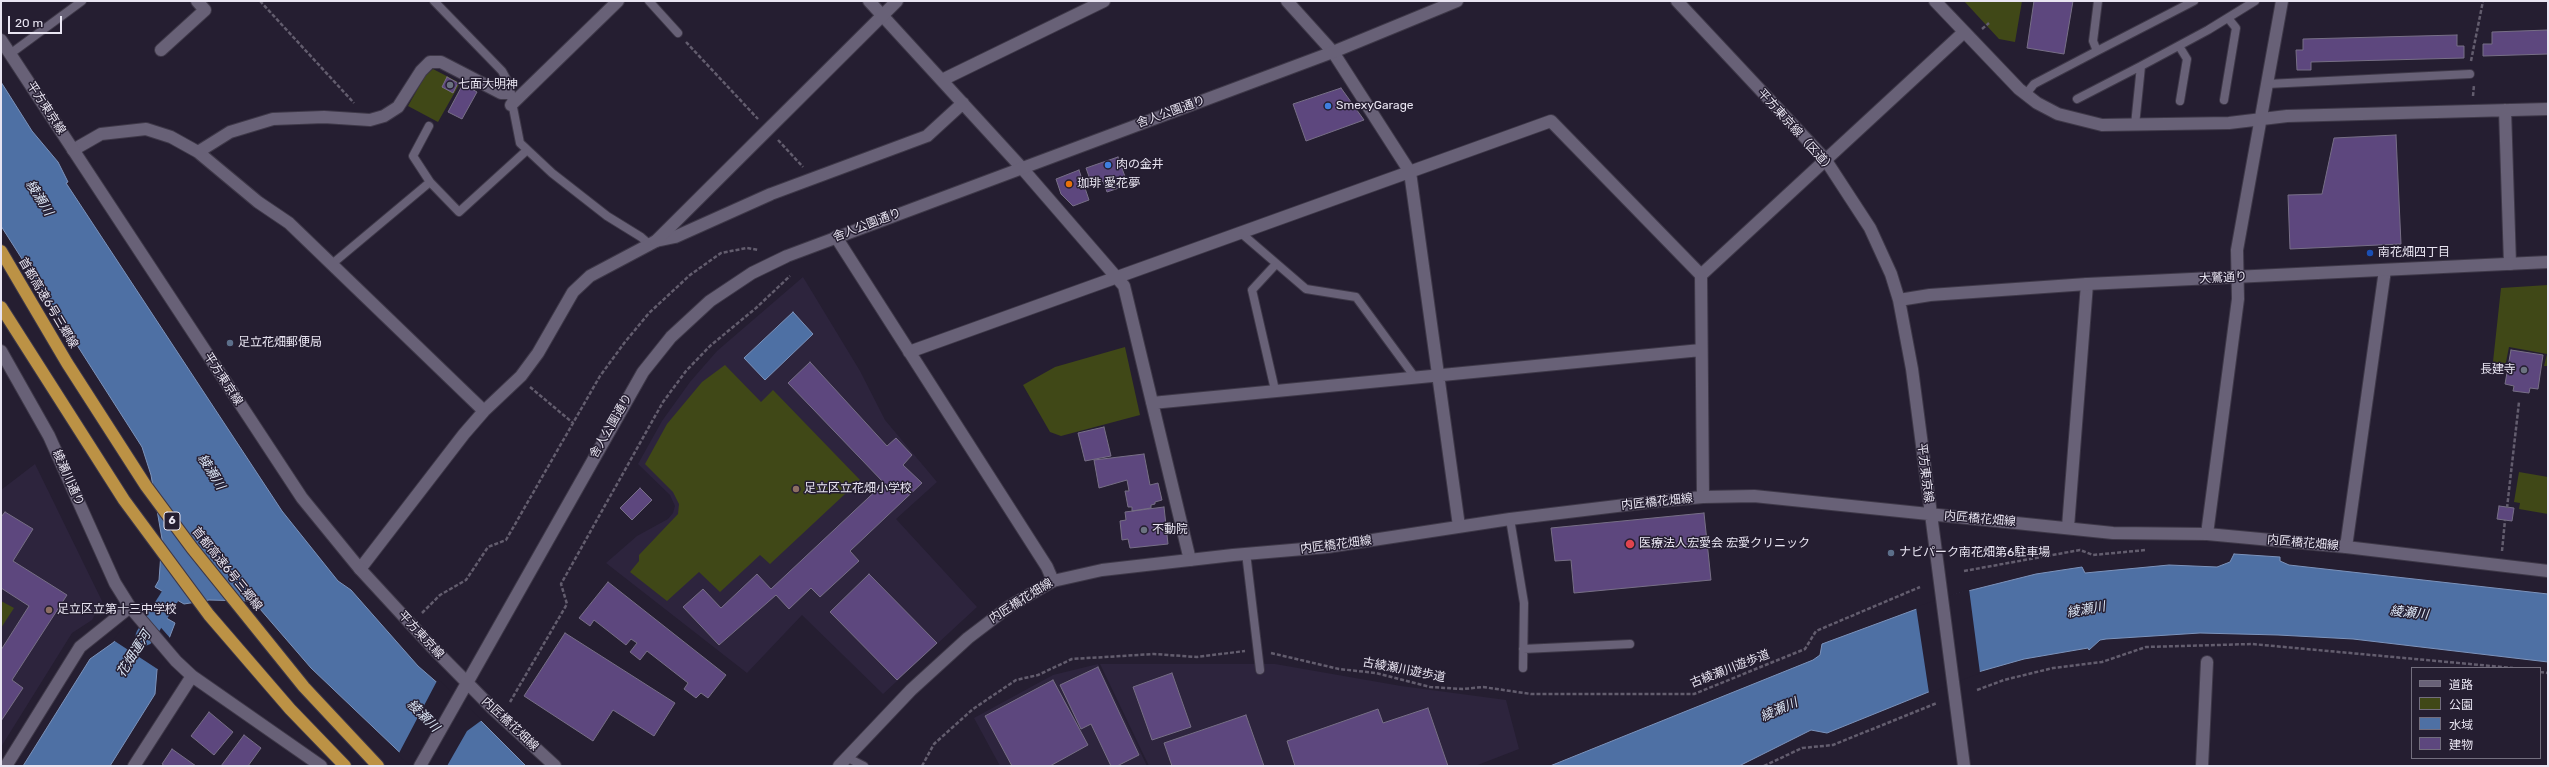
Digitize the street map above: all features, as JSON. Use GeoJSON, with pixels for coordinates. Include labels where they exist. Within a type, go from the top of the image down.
{"type":"FeatureCollection","features":[{"type":"Feature","properties":{"kind":"highway","name":"首都高速6号三郷線"},"geometry":{"type":"LineString","coordinates":[[1,251],[67,363],[146,486],[192,548],[304,687],[378,766]]}},
{"type":"Feature","properties":{"kind":"highway","name":"6"},"geometry":{"type":"LineString","coordinates":[[1,307],[124,500],[209,615],[290,709],[345,766]]}},
{"type":"Feature","properties":{"kind":"street"},"geometry":{"type":"LineString","coordinates":[[161,50],[205,10],[196,1]]}},
{"type":"Feature","properties":{"kind":"street"},"geometry":{"type":"LineString","coordinates":[[198,152],[230,132],[273,118],[324,117],[370,120],[384,116],[398,107],[421,71],[430,62],[441,62],[510,99],[618,1]]}},
{"type":"Feature","properties":{"kind":"street"},"geometry":{"type":"LineString","coordinates":[[869,1],[1021,167],[1119,277],[1124,286],[1190,560]]}},
{"type":"Feature","properties":{"kind":"street"},"geometry":{"type":"LineString","coordinates":[[652,243],[897,1]]}},
{"type":"Feature","properties":{"kind":"street"},"geometry":{"type":"LineString","coordinates":[[942,80],[1104,1]]}},
{"type":"Feature","properties":{"kind":"street"},"geometry":{"type":"LineString","coordinates":[[1287,1],[1333,52],[1410,172],[1459,526]]}},
{"type":"Feature","properties":{"kind":"street","name":"舎人公園通り"},"geometry":{"type":"LineString","coordinates":[[466,682],[621,407],[657,353],[685,324],[730,287],[787,256],[1021,167],[1333,52],[1456,1]]}},
{"type":"Feature","properties":{"kind":"street","name":"平方東京線（区道）"},"geometry":{"type":"LineString","coordinates":[[1677,1],[1825,159],[1870,228],[1891,274],[1899,300]]}},
{"type":"Feature","properties":{"kind":"street"},"geometry":{"type":"LineString","coordinates":[[1935,1],[1964,32],[2026,94],[2037,103],[2058,114],[2080,121],[2102,125],[2229,122],[2260,118],[2548,109]]}},
{"type":"Feature","properties":{"kind":"street"},"geometry":{"type":"LineString","coordinates":[[2207,534],[2238,299],[2237,250],[2282,1]]}},
{"type":"Feature","properties":{"kind":"street"},"geometry":{"type":"LineString","coordinates":[[1701,275],[1964,32]]}},
{"type":"Feature","properties":{"kind":"street","name":"平方東京線"},"geometry":{"type":"LineString","coordinates":[[1,40],[302,498],[360,569],[466,682]]}},
{"type":"Feature","properties":{"kind":"street"},"geometry":{"type":"LineString","coordinates":[[360,569],[484,411],[521,376],[538,354],[573,292],[590,276],[652,243],[675,236],[742,206],[927,136],[963,103]]}},
{"type":"Feature","properties":{"kind":"street"},"geometry":{"type":"LineString","coordinates":[[2505,110],[2510,264]]}},
{"type":"Feature","properties":{"kind":"street"},"geometry":{"type":"LineString","coordinates":[[910,352],[1551,121],[1701,275],[1703,497]]}},
{"type":"Feature","properties":{"kind":"street"},"geometry":{"type":"LineString","coordinates":[[73,150],[101,134],[146,129],[171,137],[198,152],[258,202],[289,223],[484,411]]}},
{"type":"Feature","properties":{"kind":"street"},"geometry":{"type":"LineString","coordinates":[[836,237],[1047,567],[1053,580]]}},
{"type":"Feature","properties":{"kind":"street","name":"大鷲通り"},"geometry":{"type":"LineString","coordinates":[[1899,300],[1930,295],[2088,284],[2548,262]]}},
{"type":"Feature","properties":{"kind":"street"},"geometry":{"type":"LineString","coordinates":[[2346,547],[2385,270]]}},
{"type":"Feature","properties":{"kind":"street"},"geometry":{"type":"LineString","coordinates":[[2068,527],[2088,284]]}},
{"type":"Feature","properties":{"kind":"street","name":"平方東京線"},"geometry":{"type":"LineString","coordinates":[[1899,300],[1912,369],[1964,766]]}},
{"type":"Feature","properties":{"kind":"street"},"geometry":{"type":"LineString","coordinates":[[1152,403],[1414,376],[1701,350]]}},
{"type":"Feature","properties":{"kind":"street","name":"綾瀬川通り"},"geometry":{"type":"LineString","coordinates":[[1,351],[49,436],[115,583],[132,610],[176,661],[192,676],[321,766]]}},
{"type":"Feature","properties":{"kind":"street","name":"内匠橋花畑線"},"geometry":{"type":"LineString","coordinates":[[843,762],[912,690],[968,638],[1010,606],[1053,580],[1102,570],[1246,553],[1327,547],[1510,519],[1703,497],[1754,496],[2068,527],[2113,533],[2207,534],[2346,547],[2548,571]]}},
{"type":"Feature","properties":{"kind":"street"},"geometry":{"type":"LineString","coordinates":[[6,766],[80,647],[132,610]]}},
{"type":"Feature","properties":{"kind":"street"},"geometry":{"type":"LineString","coordinates":[[2202,766],[2207,662]]}},
{"type":"Feature","properties":{"kind":"street"},"geometry":{"type":"LineString","coordinates":[[134,766],[192,676]]}},
{"type":"Feature","properties":{"kind":"street"},"geometry":{"type":"LineString","coordinates":[[420,766],[466,682]]}},
{"type":"Feature","properties":{"kind":"street","name":"内匠橋花畑線"},"geometry":{"type":"LineString","coordinates":[[466,682],[555,766]]}},
{"type":"Feature","properties":{"kind":"lane"},"geometry":{"type":"LineString","coordinates":[[10,54],[82,1]]}},
{"type":"Feature","properties":{"kind":"lane"},"geometry":{"type":"LineString","coordinates":[[434,1],[446,16],[502,71],[508,82],[510,99],[520,144],[607,216],[652,243]]}},
{"type":"Feature","properties":{"kind":"lane"},"geometry":{"type":"LineString","coordinates":[[649,1],[678,33]]}},
{"type":"Feature","properties":{"kind":"lane"},"geometry":{"type":"LineString","coordinates":[[2097,52],[2092,41],[2098,1]]}},
{"type":"Feature","properties":{"kind":"lane"},"geometry":{"type":"LineString","coordinates":[[2026,94],[2034,84],[2194,1]]}},
{"type":"Feature","properties":{"kind":"lane"},"geometry":{"type":"LineString","coordinates":[[2077,99],[2179,46],[2255,1]]}},
{"type":"Feature","properties":{"kind":"lane"},"geometry":{"type":"LineString","coordinates":[[2224,100],[2236,28],[2228,18]]}},
{"type":"Feature","properties":{"kind":"lane"},"geometry":{"type":"LineString","coordinates":[[2179,46],[2187,59],[2180,101]]}},
{"type":"Feature","properties":{"kind":"lane"},"geometry":{"type":"LineString","coordinates":[[2135,125],[2141,66]]}},
{"type":"Feature","properties":{"kind":"lane"},"geometry":{"type":"LineString","coordinates":[[2267,84],[2470,74]]}},
{"type":"Feature","properties":{"kind":"lane"},"geometry":{"type":"LineString","coordinates":[[429,126],[413,156],[430,182],[460,212],[526,150]]}},
{"type":"Feature","properties":{"kind":"lane"},"geometry":{"type":"LineString","coordinates":[[332,264],[430,182]]}},
{"type":"Feature","properties":{"kind":"lane"},"geometry":{"type":"LineString","coordinates":[[1241,233],[1306,289],[1356,297],[1414,376]]}},
{"type":"Feature","properties":{"kind":"lane"},"geometry":{"type":"LineString","coordinates":[[1275,390],[1252,290],[1276,264]]}},
{"type":"Feature","properties":{"kind":"lane"},"geometry":{"type":"LineString","coordinates":[[1510,519],[1524,603],[1523,668]]}},
{"type":"Feature","properties":{"kind":"lane"},"geometry":{"type":"LineString","coordinates":[[1246,553],[1256,652],[1260,670]]}},
{"type":"Feature","properties":{"kind":"lane"},"geometry":{"type":"LineString","coordinates":[[1523,649],[1630,644]]}},
{"type":"Feature","properties":{"kind":"lane"},"geometry":{"type":"LineString","coordinates":[[843,762],[864,766]]}},
{"type":"Feature","properties":{"kind":"path"},"geometry":{"type":"LineString","coordinates":[[260,1],[370,120]]}},
{"type":"Feature","properties":{"kind":"path"},"geometry":{"type":"LineString","coordinates":[[2470,74],[2482,1]]}},
{"type":"Feature","properties":{"kind":"path"},"geometry":{"type":"LineString","coordinates":[[678,33],[815,179]]}},
{"type":"Feature","properties":{"kind":"path"},"geometry":{"type":"LineString","coordinates":[[420,615],[440,595],[466,580],[488,547],[506,540],[600,376],[625,342],[676,287],[721,253],[747,248],[759,250]]}},
{"type":"Feature","properties":{"kind":"path"},"geometry":{"type":"LineString","coordinates":[[510,702],[567,604],[561,584],[663,402],[686,371],[710,346],[756,308],[790,276]]}},
{"type":"Feature","properties":{"kind":"path"},"geometry":{"type":"LineString","coordinates":[[521,376],[532,390],[573,422]]}},
{"type":"Feature","properties":{"kind":"path"},"geometry":{"type":"LineString","coordinates":[[2507,508],[2519,402]]}},
{"type":"Feature","properties":{"kind":"path"},"geometry":{"type":"LineString","coordinates":[[2500,565],[2505,520]]}},
{"type":"Feature","properties":{"kind":"path"},"geometry":{"type":"LineString","coordinates":[[1964,572],[2080,550],[2093,555],[2154,549]]}},
{"type":"Feature","properties":{"kind":"path","name":"古綾瀬川遊歩道"},"geometry":{"type":"LineString","coordinates":[[922,766],[934,744],[973,709],[1016,680],[1038,675],[1072,659],[1154,654],[1197,657],[1256,652],[1305,660],[1339,669],[1376,673],[1430,686],[1463,689],[1483,687],[1531,694],[1694,694],[1805,649],[1816,631],[1920,587]]}},
{"type":"Feature","properties":{"kind":"path"},"geometry":{"type":"LineString","coordinates":[[1977,690],[2004,680],[2053,668],[2102,662],[2146,648],[2252,644],[2502,667]]}},
{"type":"Feature","properties":{"kind":"path"},"geometry":{"type":"LineString","coordinates":[[1764,766],[1802,748],[1833,745],[1937,703]]}},
{"type":"Feature","properties":{"kind":"shaded area","name":"足立区立花畑小学校"},"geometry":{"type":"Polygon","coordinates":[[[803,277],[860,371],[885,420],[937,482],[896,519],[977,607],[883,694],[802,615],[747,673],[606,563],[637,536],[668,519],[673,513],[675,506],[670,495],[638,464],[662,421],[690,382],[717,351],[803,277]]]}},
{"type":"Feature","properties":{"kind":"shaded area","name":"足立区立第十三中学校"},"geometry":{"type":"Polygon","coordinates":[[[35,464],[102,601],[92,620],[72,633],[1,747],[1,490],[35,464]]]}},
{"type":"Feature","properties":{"kind":"shaded area"},"geometry":{"type":"Polygon","coordinates":[[[1098,664],[1147,766],[1000,766],[974,718],[1053,675],[1098,664]]]}},
{"type":"Feature","properties":{"kind":"shaded area"},"geometry":{"type":"Polygon","coordinates":[[[1100,664],[1275,664],[1401,686],[1506,700],[1519,749],[1475,766],[1149,766],[1100,664]]]}},
{"type":"Feature","properties":{"kind":"green space"},"geometry":{"type":"Polygon","coordinates":[[[1964,1],[2022,1],[2015,42],[1999,39],[1964,1]]]}},
{"type":"Feature","properties":{"kind":"green space"},"geometry":{"type":"Polygon","coordinates":[[[433,69],[460,83],[438,122],[408,106],[425,76],[433,69]]]}},
{"type":"Feature","properties":{"kind":"green space"},"geometry":{"type":"Polygon","coordinates":[[[2548,285],[2548,366],[2544,366],[2547,354],[2509,347],[2504,372],[2492,371],[2501,288],[2548,285]]]}},
{"type":"Feature","properties":{"kind":"green space"},"geometry":{"type":"Polygon","coordinates":[[[1125,347],[1140,415],[1061,436],[1050,432],[1023,385],[1055,367],[1125,347]]]}},
{"type":"Feature","properties":{"kind":"green space"},"geometry":{"type":"Polygon","coordinates":[[[725,365],[761,402],[773,390],[860,480],[770,564],[760,555],[720,592],[699,572],[667,601],[630,572],[639,561],[639,555],[678,514],[679,504],[673,492],[645,464],[667,424],[702,382],[725,365]]]}},
{"type":"Feature","properties":{"kind":"green space"},"geometry":{"type":"Polygon","coordinates":[[[2519,472],[2548,477],[2548,514],[2519,509],[2520,503],[2514,502],[2519,472]]]}},
{"type":"Feature","properties":{"kind":"green space"},"geometry":{"type":"Polygon","coordinates":[[[1,601],[14,608],[1,628],[1,601]]]}},
{"type":"Feature","properties":{"kind":"water","name":"綾瀬川"},"geometry":{"type":"Polygon","coordinates":[[[1,82],[32,131],[58,162],[68,182],[66,183],[282,511],[338,581],[351,590],[418,666],[480,720],[526,766],[414,766],[311,668],[260,609],[248,601],[209,600],[184,604],[155,587],[159,580],[162,539],[151,475],[142,447],[1,226],[1,82]]]}},
{"type":"Feature","properties":{"kind":"water"},"geometry":{"type":"Polygon","coordinates":[[[793,312],[813,334],[765,380],[744,358],[793,312]]]}},
{"type":"Feature","properties":{"kind":"water","name":"綾瀬川"},"geometry":{"type":"Polygon","coordinates":[[[2234,554],[2280,557],[2280,561],[2289,565],[2548,594],[2548,662],[2353,639],[2278,635],[2200,633],[2106,639],[2100,640],[2089,650],[2088,648],[2024,659],[1978,672],[1827,733],[1811,730],[1739,766],[1550,766],[1813,660],[1820,655],[1822,644],[1960,593],[2036,574],[2082,567],[2085,573],[2169,565],[2217,567],[2230,562],[2234,554]]]}},
{"type":"Feature","properties":{"kind":"water"},"geometry":{"type":"Polygon","coordinates":[[[142,604],[175,623],[157,670],[155,694],[110,766],[23,766],[90,659],[114,642],[142,604]]]}},
{"type":"Feature","properties":{"kind":"pier"},"geometry":{"type":"Polygon","coordinates":[[[1969,589],[1980,673],[1929,693],[1916,607],[1969,589]]]}},
{"type":"Feature","properties":{"kind":"pier"},"geometry":{"type":"Polygon","coordinates":[[[141,605],[171,639],[159,670],[113,640],[141,605]]]}},
{"type":"Feature","properties":{"kind":"pier"},"geometry":{"type":"Polygon","coordinates":[[[438,679],[482,720],[467,731],[447,766],[411,766],[398,755],[438,679]]]}},
{"type":"Feature","properties":{"kind":"building"},"geometry":{"type":"Polygon","coordinates":[[[2034,1],[2073,1],[2064,54],[2027,48],[2034,1]]]}},
{"type":"Feature","properties":{"kind":"building"},"geometry":{"type":"Polygon","coordinates":[[[2548,30],[2548,54],[2483,56],[2483,44],[2492,44],[2492,32],[2548,30]]]}},
{"type":"Feature","properties":{"kind":"building"},"geometry":{"type":"Polygon","coordinates":[[[2457,35],[2457,46],[2464,46],[2464,58],[2311,62],[2311,70],[2297,70],[2296,50],[2303,50],[2303,39],[2457,35]]]}},
{"type":"Feature","properties":{"kind":"building"},"geometry":{"type":"Polygon","coordinates":[[[447,77],[458,83],[453,93],[442,87],[447,77]]]}},
{"type":"Feature","properties":{"kind":"building"},"geometry":{"type":"Polygon","coordinates":[[[463,84],[477,92],[462,119],[448,112],[463,84]]]}},
{"type":"Feature","properties":{"kind":"building"},"geometry":{"type":"Polygon","coordinates":[[[1341,88],[1364,120],[1306,141],[1293,104],[1341,88]]]}},
{"type":"Feature","properties":{"kind":"building"},"geometry":{"type":"Polygon","coordinates":[[[2396,135],[2401,244],[2290,249],[2288,195],[2322,194],[2334,138],[2396,135]]]}},
{"type":"Feature","properties":{"kind":"building"},"geometry":{"type":"Polygon","coordinates":[[[1118,157],[1128,185],[1107,192],[1103,181],[1092,185],[1086,168],[1118,157]]]}},
{"type":"Feature","properties":{"kind":"building"},"geometry":{"type":"Polygon","coordinates":[[[1079,170],[1089,200],[1073,206],[1061,194],[1056,179],[1079,170]]]}},
{"type":"Feature","properties":{"kind":"building","name":"長建寺"},"geometry":{"type":"Polygon","coordinates":[[[2511,350],[2543,355],[2538,389],[2530,388],[2529,393],[2513,391],[2514,386],[2505,384],[2511,350]]]}},
{"type":"Feature","properties":{"kind":"building"},"geometry":{"type":"Polygon","coordinates":[[[810,362],[887,446],[896,438],[912,455],[903,465],[922,483],[850,551],[859,561],[820,597],[811,588],[789,609],[776,595],[719,645],[683,607],[703,589],[721,608],[757,574],[771,589],[884,483],[788,383],[810,362]]]}},
{"type":"Feature","properties":{"kind":"building"},"geometry":{"type":"Polygon","coordinates":[[[1104,427],[1111,456],[1085,461],[1078,433],[1104,427]]]}},
{"type":"Feature","properties":{"kind":"building"},"geometry":{"type":"Polygon","coordinates":[[[1144,454],[1150,485],[1158,483],[1162,500],[1155,502],[1155,504],[1151,505],[1151,508],[1132,511],[1132,507],[1128,507],[1125,491],[1129,491],[1127,480],[1099,488],[1094,460],[1144,454]]]}},
{"type":"Feature","properties":{"kind":"building"},"geometry":{"type":"Polygon","coordinates":[[[640,488],[652,500],[632,520],[620,508],[640,488]]]}},
{"type":"Feature","properties":{"kind":"building"},"geometry":{"type":"Polygon","coordinates":[[[2499,506],[2514,508],[2512,521],[2497,519],[2499,506]]]}},
{"type":"Feature","properties":{"kind":"building","name":"不動院"},"geometry":{"type":"Polygon","coordinates":[[[1164,507],[1168,544],[1130,548],[1128,539],[1122,540],[1120,521],[1126,520],[1125,512],[1164,507]]]}},
{"type":"Feature","properties":{"kind":"building"},"geometry":{"type":"Polygon","coordinates":[[[5,512],[33,529],[13,561],[67,595],[12,680],[23,688],[1,721],[1,650],[29,606],[1,588],[1,517],[5,512]]]}},
{"type":"Feature","properties":{"kind":"building","name":"医療法人宏愛会 宏愛クリニック"},"geometry":{"type":"Polygon","coordinates":[[[1704,513],[1711,580],[1574,593],[1571,560],[1555,561],[1551,528],[1704,513]]]}},
{"type":"Feature","properties":{"kind":"building"},"geometry":{"type":"Polygon","coordinates":[[[869,574],[937,643],[897,680],[830,612],[869,574]]]}},
{"type":"Feature","properties":{"kind":"building"},"geometry":{"type":"Polygon","coordinates":[[[608,582],[726,675],[708,698],[701,693],[696,698],[684,689],[688,683],[647,651],[640,660],[630,652],[637,643],[631,639],[626,645],[594,620],[590,626],[579,618],[608,582]]]}},
{"type":"Feature","properties":{"kind":"building"},"geometry":{"type":"Polygon","coordinates":[[[565,633],[675,703],[654,736],[613,710],[593,741],[524,696],[565,633]]]}},
{"type":"Feature","properties":{"kind":"building"},"geometry":{"type":"Polygon","coordinates":[[[1098,667],[1139,755],[1117,766],[1111,766],[1091,724],[1081,729],[1060,685],[1098,667]]]}},
{"type":"Feature","properties":{"kind":"building"},"geometry":{"type":"Polygon","coordinates":[[[1172,673],[1191,727],[1152,740],[1133,687],[1172,673]]]}},
{"type":"Feature","properties":{"kind":"building"},"geometry":{"type":"Polygon","coordinates":[[[1053,680],[1088,745],[1050,766],[1012,766],[985,716],[1053,680]]]}},
{"type":"Feature","properties":{"kind":"building"},"geometry":{"type":"Polygon","coordinates":[[[1428,708],[1448,766],[1295,766],[1287,741],[1378,709],[1383,723],[1428,708]]]}},
{"type":"Feature","properties":{"kind":"building"},"geometry":{"type":"Polygon","coordinates":[[[209,712],[233,732],[214,755],[191,736],[209,712]]]}},
{"type":"Feature","properties":{"kind":"building"},"geometry":{"type":"Polygon","coordinates":[[[1246,715],[1264,766],[1172,766],[1164,743],[1246,715]]]}},
{"type":"Feature","properties":{"kind":"building"},"geometry":{"type":"Polygon","coordinates":[[[244,735],[261,748],[248,766],[221,766],[244,735]]]}},
{"type":"Feature","properties":{"kind":"building"},"geometry":{"type":"Polygon","coordinates":[[[172,749],[196,766],[165,766],[162,764],[172,749]]]}},
{"type":"Feature","properties":{"kind":"waterway","name":"花畑運河"},"geometry":{"type":"LineString","coordinates":[[145,636],[184,574]]}},
{"type":"Feature","properties":{"kind":"place","name":"七面大明神"},"geometry":{"type":"Point","coordinates":[450,85]}},
{"type":"Feature","properties":{"kind":"place","name":"SmexyGarage"},"geometry":{"type":"Point","coordinates":[1328,106]}},
{"type":"Feature","properties":{"kind":"place","name":"肉の金井"},"geometry":{"type":"Point","coordinates":[1108,165]}},
{"type":"Feature","properties":{"kind":"place","name":"珈琲 愛花夢"},"geometry":{"type":"Point","coordinates":[1069,184]}},
{"type":"Feature","properties":{"kind":"place","name":"南花畑四丁目"},"geometry":{"type":"Point","coordinates":[2370,253]}},
{"type":"Feature","properties":{"kind":"place","name":"足立花畑郵便局"},"geometry":{"type":"Point","coordinates":[230,343]}},
{"type":"Feature","properties":{"kind":"place","name":"長建寺"},"geometry":{"type":"Point","coordinates":[2524,370]}},
{"type":"Feature","properties":{"kind":"place","name":"足立区立花畑小学校"},"geometry":{"type":"Point","coordinates":[796,489]}},
{"type":"Feature","properties":{"kind":"place","name":"不動院"},"geometry":{"type":"Point","coordinates":[1144,530]}},
{"type":"Feature","properties":{"kind":"place","name":"医療法人宏愛会 宏愛クリニック"},"geometry":{"type":"Point","coordinates":[1630,544]}},
{"type":"Feature","properties":{"kind":"place","name":"ナビパーク南花畑第6駐車場"},"geometry":{"type":"Point","coordinates":[1891,553]}},
{"type":"Feature","properties":{"kind":"place","name":"足立区立第十三中学校"},"geometry":{"type":"Point","coordinates":[49,610]}}]}
